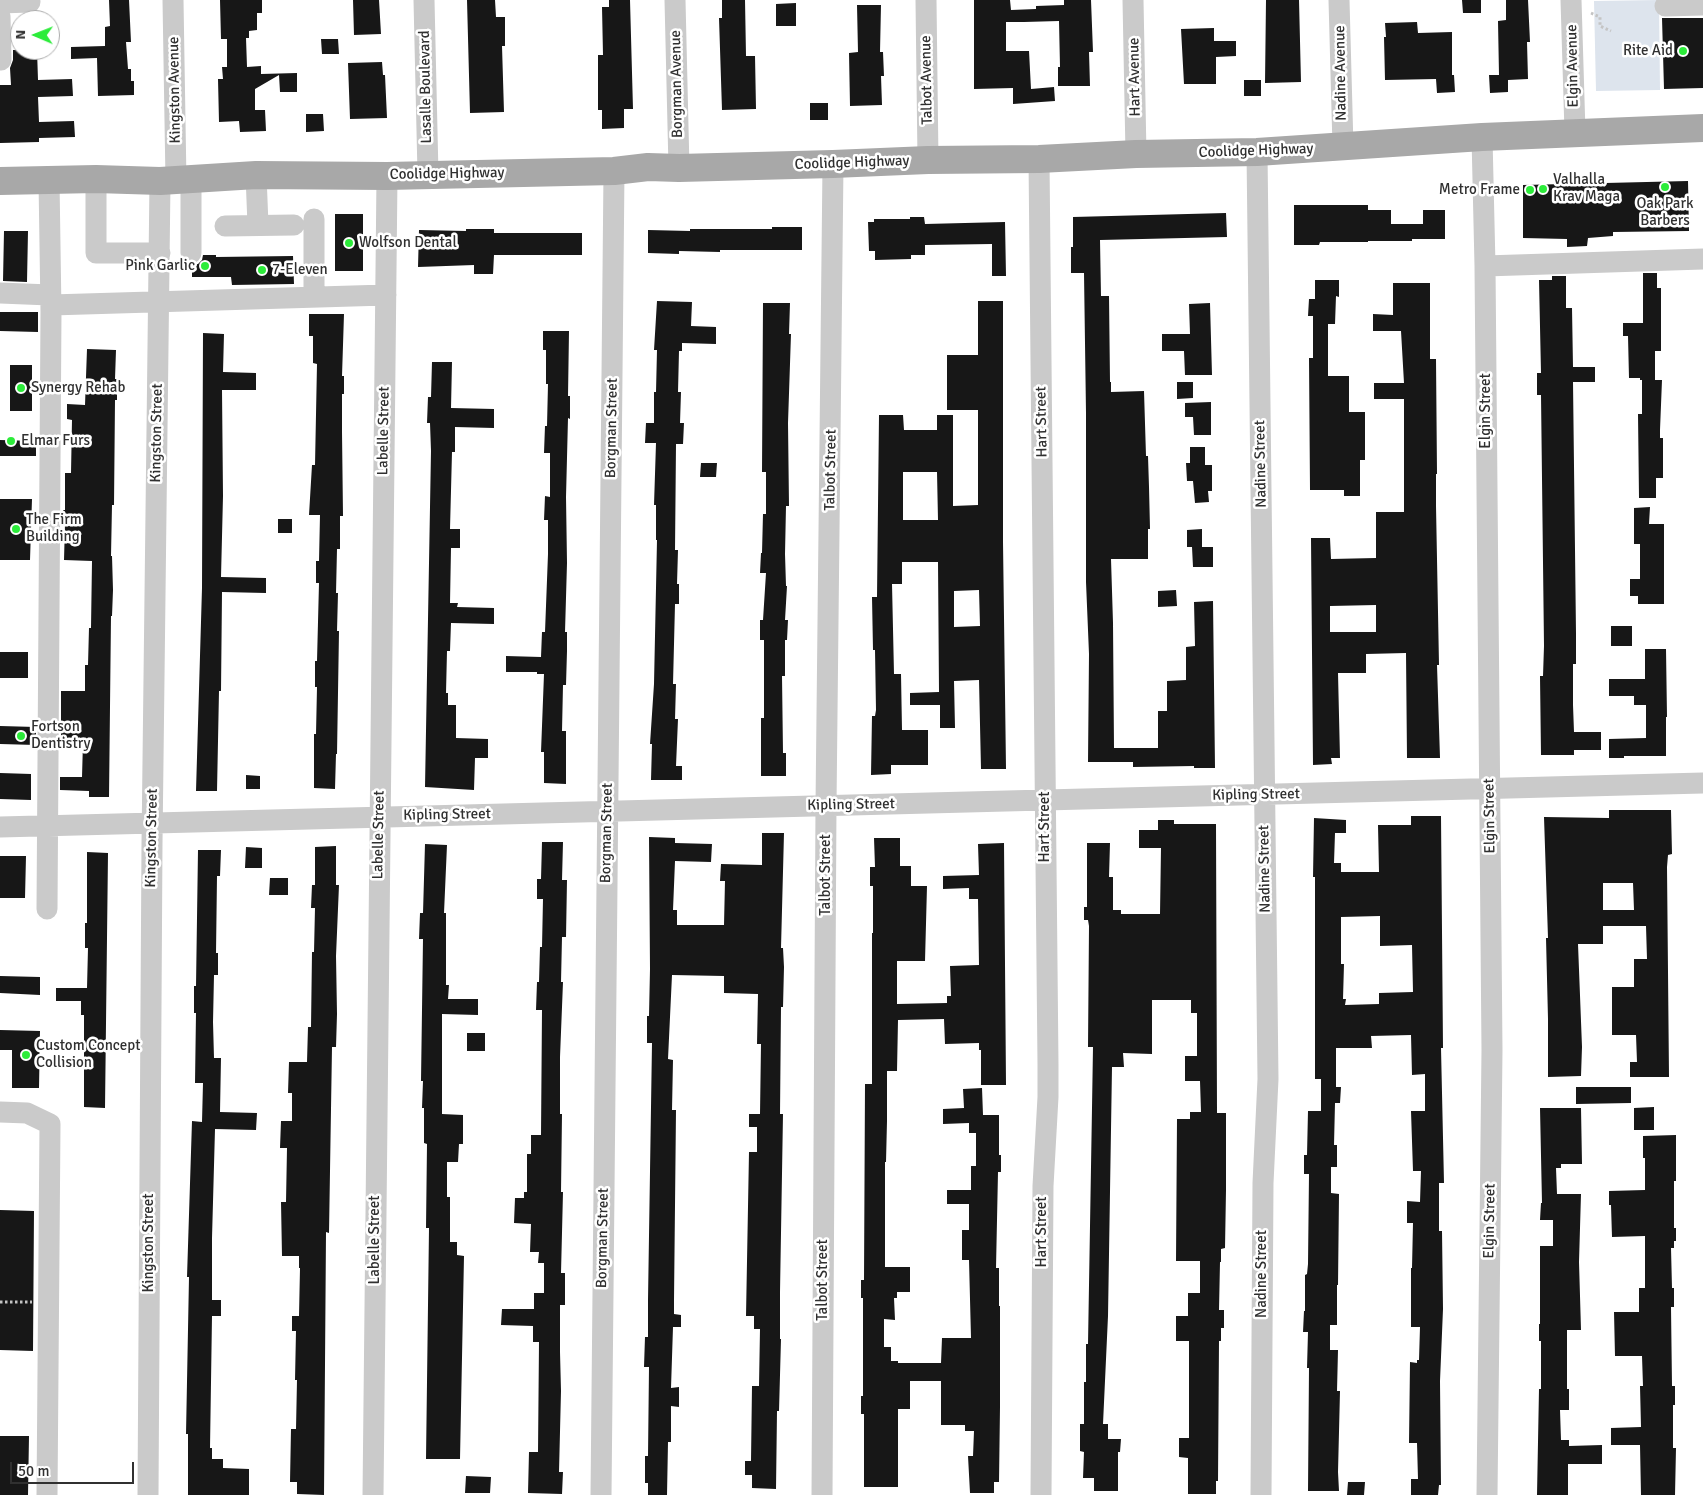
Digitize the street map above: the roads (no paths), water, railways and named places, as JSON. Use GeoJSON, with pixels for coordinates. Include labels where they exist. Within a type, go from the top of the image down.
{"type":"FeatureCollection","features":[{"type":"Feature","properties":{"kind":"main road","name":"Coolidge Highway"},"geometry":{"type":"LineString","coordinates":[[0,181],[96,179],[175,181],[256,175],[387,176],[614,171],[648,166],[678,168],[928,160],[1039,159],[1136,154],[1257,152],[1574,132],[1703,128]]}},
{"type":"Feature","properties":{"kind":"street","name":"Kingston Avenue"},"geometry":{"type":"LineString","coordinates":[[173,0],[175,181]]}},
{"type":"Feature","properties":{"kind":"street","name":"Lasalle Boulevard"},"geometry":{"type":"LineString","coordinates":[[424,0],[428,174]]}},
{"type":"Feature","properties":{"kind":"street","name":"Borgman Avenue"},"geometry":{"type":"LineString","coordinates":[[675,0],[678,168]]}},
{"type":"Feature","properties":{"kind":"street","name":"Talbot Avenue"},"geometry":{"type":"LineString","coordinates":[[926,0],[928,160]]}},
{"type":"Feature","properties":{"kind":"street","name":"Hart Avenue"},"geometry":{"type":"LineString","coordinates":[[1134,0],[1136,154]]}},
{"type":"Feature","properties":{"kind":"street","name":"Nadine Avenue"},"geometry":{"type":"LineString","coordinates":[[1339,0],[1343,147]]}},
{"type":"Feature","properties":{"kind":"street","name":"Elgin Avenue"},"geometry":{"type":"LineString","coordinates":[[1571,0],[1574,132]]}},
{"type":"Feature","properties":{"kind":"street"},"geometry":{"type":"LineString","coordinates":[[0,3],[30,2]]}},
{"type":"Feature","properties":{"kind":"street"},"geometry":{"type":"LineString","coordinates":[[1665,6],[1703,5]]}},
{"type":"Feature","properties":{"kind":"street"},"geometry":{"type":"LineString","coordinates":[[0,16],[0,60]]}},
{"type":"Feature","properties":{"kind":"street","name":"Elgin Street"},"geometry":{"type":"LineString","coordinates":[[1482,137],[1485,266],[1492,1050],[1487,1495]]}},
{"type":"Feature","properties":{"kind":"street","name":"Nadine Street"},"geometry":{"type":"LineString","coordinates":[[1257,152],[1268,1079],[1263,1183],[1261,1495]]}},
{"type":"Feature","properties":{"kind":"street","name":"Hart Street"},"geometry":{"type":"LineString","coordinates":[[1039,159],[1048,1097],[1042,1186],[1041,1495]]}},
{"type":"Feature","properties":{"kind":"street","name":"Talbot Street"},"geometry":{"type":"LineString","coordinates":[[822,1495],[826,805],[833,164]]}},
{"type":"Feature","properties":{"kind":"street","name":"Borgman Street"},"geometry":{"type":"LineString","coordinates":[[601,1495],[614,171]]}},
{"type":"Feature","properties":{"kind":"street"},"geometry":{"type":"LineString","coordinates":[[256,175],[258,225]]}},
{"type":"Feature","properties":{"kind":"street","name":"Labelle Street"},"geometry":{"type":"LineString","coordinates":[[373,1495],[387,176]]}},
{"type":"Feature","properties":{"kind":"street"},"geometry":{"type":"LineString","coordinates":[[96,179],[96,252],[160,253]]}},
{"type":"Feature","properties":{"kind":"street"},"geometry":{"type":"LineString","coordinates":[[47,908],[51,300],[49,180]]}},
{"type":"Feature","properties":{"kind":"street"},"geometry":{"type":"LineString","coordinates":[[175,181],[191,252]]}},
{"type":"Feature","properties":{"kind":"street","name":"Kingston Street"},"geometry":{"type":"LineString","coordinates":[[148,1495],[152,823],[160,253],[175,181]]}},
{"type":"Feature","properties":{"kind":"street"},"geometry":{"type":"LineString","coordinates":[[225,226],[304,222],[314,296]]}},
{"type":"Feature","properties":{"kind":"street"},"geometry":{"type":"LineString","coordinates":[[1485,266],[1703,259]]}},
{"type":"Feature","properties":{"kind":"street"},"geometry":{"type":"LineString","coordinates":[[0,293],[51,300],[159,302],[386,295]]}},
{"type":"Feature","properties":{"kind":"street","name":"Kipling Street"},"geometry":{"type":"LineString","coordinates":[[0,827],[1703,783]]}},
{"type":"Feature","properties":{"kind":"street"},"geometry":{"type":"LineString","coordinates":[[0,1112],[27,1113],[50,1124],[47,1495]]}},
{"type":"Feature","properties":{"kind":"place","name":"Rite Aid"},"geometry":{"type":"Point","coordinates":[1683,51]}},
{"type":"Feature","properties":{"kind":"place","name":"Oak Park Barbers"},"geometry":{"type":"Point","coordinates":[1665,187]}},
{"type":"Feature","properties":{"kind":"place","name":"Valhalla Krav Maga"},"geometry":{"type":"Point","coordinates":[1543,189]}},
{"type":"Feature","properties":{"kind":"place","name":"Metro Frame"},"geometry":{"type":"Point","coordinates":[1530,190]}},
{"type":"Feature","properties":{"kind":"place","name":"Wolfson Dental"},"geometry":{"type":"Point","coordinates":[349,243]}},
{"type":"Feature","properties":{"kind":"place","name":"Pink Garlic"},"geometry":{"type":"Point","coordinates":[205,266]}},
{"type":"Feature","properties":{"kind":"place","name":"7-Eleven"},"geometry":{"type":"Point","coordinates":[262,270]}},
{"type":"Feature","properties":{"kind":"place","name":"Synergy Rehab"},"geometry":{"type":"Point","coordinates":[21,388]}},
{"type":"Feature","properties":{"kind":"place","name":"Elmar Furs"},"geometry":{"type":"Point","coordinates":[11,441]}},
{"type":"Feature","properties":{"kind":"place","name":"The Firm Building"},"geometry":{"type":"Point","coordinates":[16,529]}},
{"type":"Feature","properties":{"kind":"place","name":"Fortson Dentistry"},"geometry":{"type":"Point","coordinates":[21,736]}},
{"type":"Feature","properties":{"kind":"place","name":"Custom Concept Collision"},"geometry":{"type":"Point","coordinates":[26,1055]}}]}
